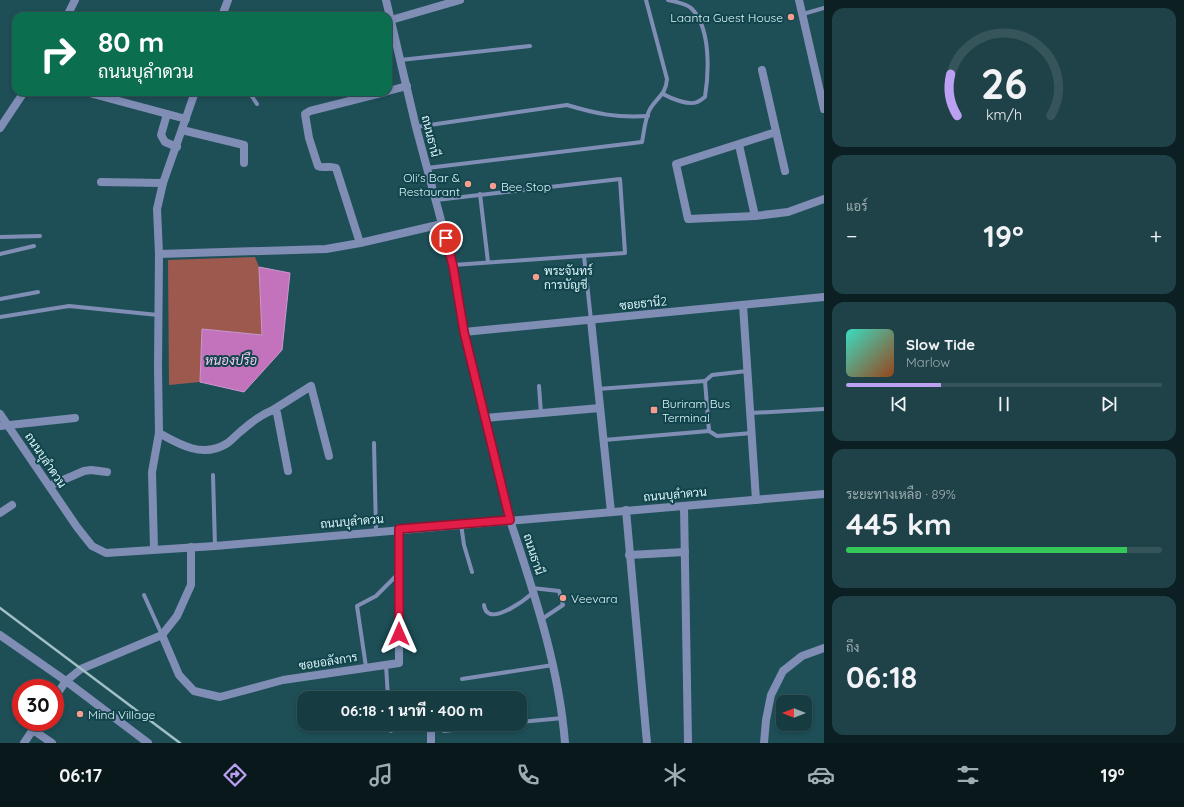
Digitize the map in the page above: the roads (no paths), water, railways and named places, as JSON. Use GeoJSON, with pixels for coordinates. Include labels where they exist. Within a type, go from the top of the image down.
{"type":"FeatureCollection","features":[{"type":"Feature","properties":{"kind":"street"},"geometry":{"type":"LineString","coordinates":[[69,12],[75,0]]}},
{"type":"Feature","properties":{"kind":"street"},"geometry":{"type":"LineString","coordinates":[[224,12],[228,0]]}},
{"type":"Feature","properties":{"kind":"street","name":"ถนนธานี"},"geometry":{"type":"LineString","coordinates":[[386,0],[388,12]]}},
{"type":"Feature","properties":{"kind":"street"},"geometry":{"type":"LineString","coordinates":[[392,19],[460,0]]}},
{"type":"Feature","properties":{"kind":"street"},"geometry":{"type":"LineString","coordinates":[[799,0],[824,109]]}},
{"type":"Feature","properties":{"kind":"street","name":"ถนนธานี"},"geometry":{"type":"LineString","coordinates":[[392,28],[416,127],[453,266],[464,332],[510,520],[542,618],[554,665],[563,718],[565,743]]}},
{"type":"Feature","properties":{"kind":"street"},"geometry":{"type":"LineString","coordinates":[[762,70],[785,171]]}},
{"type":"Feature","properties":{"kind":"street"},"geometry":{"type":"LineString","coordinates":[[392,90],[407,86]]}},
{"type":"Feature","properties":{"kind":"street"},"geometry":{"type":"LineString","coordinates":[[0,128],[21,96]]}},
{"type":"Feature","properties":{"kind":"street"},"geometry":{"type":"LineString","coordinates":[[100,96],[186,119]]}},
{"type":"Feature","properties":{"kind":"street"},"geometry":{"type":"LineString","coordinates":[[154,550],[152,472],[159,433],[159,254],[157,209],[164,183],[194,96]]}},
{"type":"Feature","properties":{"kind":"street"},"geometry":{"type":"LineString","coordinates":[[360,243],[336,168],[318,166],[309,138],[305,114],[310,111],[369,96]]}},
{"type":"Feature","properties":{"kind":"street"},"geometry":{"type":"LineString","coordinates":[[167,114],[161,135],[165,142],[177,146]]}},
{"type":"Feature","properties":{"kind":"street"},"geometry":{"type":"LineString","coordinates":[[182,130],[244,145],[244,163]]}},
{"type":"Feature","properties":{"kind":"street"},"geometry":{"type":"LineString","coordinates":[[776,132],[676,164],[688,219],[756,216],[788,212],[824,199]]}},
{"type":"Feature","properties":{"kind":"street"},"geometry":{"type":"LineString","coordinates":[[739,145],[756,216]]}},
{"type":"Feature","properties":{"kind":"street"},"geometry":{"type":"LineString","coordinates":[[101,182],[164,183]]}},
{"type":"Feature","properties":{"kind":"street"},"geometry":{"type":"LineString","coordinates":[[159,254],[326,249],[360,243],[442,224]]}},
{"type":"Feature","properties":{"kind":"street","name":"ซอยธานี2"},"geometry":{"type":"LineString","coordinates":[[464,332],[824,297]]}},
{"type":"Feature","properties":{"kind":"street"},"geometry":{"type":"LineString","coordinates":[[743,305],[756,500]]}},
{"type":"Feature","properties":{"kind":"street"},"geometry":{"type":"LineString","coordinates":[[591,320],[611,512]]}},
{"type":"Feature","properties":{"kind":"street"},"geometry":{"type":"LineString","coordinates":[[159,433],[180,445],[202,451],[213,450],[226,444],[260,416],[273,410],[311,386],[329,456]]}},
{"type":"Feature","properties":{"kind":"street"},"geometry":{"type":"LineString","coordinates":[[485,418],[600,408]]}},
{"type":"Feature","properties":{"kind":"street"},"geometry":{"type":"LineString","coordinates":[[273,410],[277,413],[288,471]]}},
{"type":"Feature","properties":{"kind":"street","name":"ถนนบุลำดวน"},"geometry":{"type":"LineString","coordinates":[[0,414],[4,426],[49,486],[77,527],[92,546],[106,552],[215,546],[399,529],[824,494]]}},
{"type":"Feature","properties":{"kind":"street"},"geometry":{"type":"LineString","coordinates":[[4,426],[75,418]]}},
{"type":"Feature","properties":{"kind":"street"},"geometry":{"type":"LineString","coordinates":[[49,486],[84,471],[91,470],[107,472]]}},
{"type":"Feature","properties":{"kind":"street"},"geometry":{"type":"LineString","coordinates":[[0,513],[12,505]]}},
{"type":"Feature","properties":{"kind":"street"},"geometry":{"type":"LineString","coordinates":[[684,506],[688,742]]}},
{"type":"Feature","properties":{"kind":"street"},"geometry":{"type":"LineString","coordinates":[[626,510],[647,743]]}},
{"type":"Feature","properties":{"kind":"street","name":"ซอยอลังการ"},"geometry":{"type":"LineString","coordinates":[[162,635],[179,675],[194,691],[220,696],[283,680],[399,664],[399,529]]}},
{"type":"Feature","properties":{"kind":"street"},"geometry":{"type":"LineString","coordinates":[[64,684],[81,669],[162,635],[177,616],[191,585],[191,547]]}},
{"type":"Feature","properties":{"kind":"street"},"geometry":{"type":"LineString","coordinates":[[629,555],[685,552]]}},
{"type":"Feature","properties":{"kind":"street"},"geometry":{"type":"LineString","coordinates":[[0,635],[66,681],[148,743]]}},
{"type":"Feature","properties":{"kind":"street"},"geometry":{"type":"LineString","coordinates":[[764,743],[766,720],[771,695],[783,671],[802,656],[824,648]]}},
{"type":"Feature","properties":{"kind":"street"},"geometry":{"type":"LineString","coordinates":[[24,743],[32,731]]}},
{"type":"Feature","properties":{"kind":"street"},"geometry":{"type":"LineString","coordinates":[[34,731],[52,743]]}},
{"type":"Feature","properties":{"kind":"street"},"geometry":{"type":"LineString","coordinates":[[431,731],[431,743]]}},
{"type":"Feature","properties":{"kind":"lane"},"geometry":{"type":"LineString","coordinates":[[427,168],[642,142],[651,108],[663,94],[667,86],[667,79],[646,0]]}},
{"type":"Feature","properties":{"kind":"lane"},"geometry":{"type":"LineString","coordinates":[[663,94],[683,102],[698,102],[705,97],[708,77],[707,43],[697,16],[690,8],[668,0]]}},
{"type":"Feature","properties":{"kind":"lane"},"geometry":{"type":"LineString","coordinates":[[802,14],[824,8]]}},
{"type":"Feature","properties":{"kind":"lane"},"geometry":{"type":"LineString","coordinates":[[400,60],[530,46]]}},
{"type":"Feature","properties":{"kind":"lane"},"geometry":{"type":"LineString","coordinates":[[252,96],[257,104]]}},
{"type":"Feature","properties":{"kind":"lane"},"geometry":{"type":"LineString","coordinates":[[416,127],[567,105],[590,112],[612,116],[648,116]]}},
{"type":"Feature","properties":{"kind":"lane"},"geometry":{"type":"LineString","coordinates":[[436,200],[620,179],[625,253],[488,262],[453,266]]}},
{"type":"Feature","properties":{"kind":"lane"},"geometry":{"type":"LineString","coordinates":[[480,194],[488,262]]}},
{"type":"Feature","properties":{"kind":"lane"},"geometry":{"type":"LineString","coordinates":[[0,237],[40,236]]}},
{"type":"Feature","properties":{"kind":"lane"},"geometry":{"type":"LineString","coordinates":[[0,254],[34,246]]}},
{"type":"Feature","properties":{"kind":"lane"},"geometry":{"type":"LineString","coordinates":[[584,256],[591,320]]}},
{"type":"Feature","properties":{"kind":"lane"},"geometry":{"type":"LineString","coordinates":[[0,299],[38,292]]}},
{"type":"Feature","properties":{"kind":"lane"},"geometry":{"type":"LineString","coordinates":[[0,317],[69,306],[158,315]]}},
{"type":"Feature","properties":{"kind":"lane"},"geometry":{"type":"LineString","coordinates":[[598,389],[705,381],[712,375],[747,371]]}},
{"type":"Feature","properties":{"kind":"lane"},"geometry":{"type":"LineString","coordinates":[[705,381],[708,431]]}},
{"type":"Feature","properties":{"kind":"lane"},"geometry":{"type":"LineString","coordinates":[[539,386],[541,413]]}},
{"type":"Feature","properties":{"kind":"lane"},"geometry":{"type":"LineString","coordinates":[[750,413],[824,409]]}},
{"type":"Feature","properties":{"kind":"lane"},"geometry":{"type":"LineString","coordinates":[[604,440],[708,431],[717,436],[752,433]]}},
{"type":"Feature","properties":{"kind":"lane"},"geometry":{"type":"LineString","coordinates":[[374,443],[376,531]]}},
{"type":"Feature","properties":{"kind":"lane"},"geometry":{"type":"LineString","coordinates":[[213,474],[215,546]]}},
{"type":"Feature","properties":{"kind":"lane"},"geometry":{"type":"LineString","coordinates":[[461,524],[464,545],[472,572]]}},
{"type":"Feature","properties":{"kind":"lane"},"geometry":{"type":"LineString","coordinates":[[366,668],[357,606],[376,596],[399,574]]}},
{"type":"Feature","properties":{"kind":"lane"},"geometry":{"type":"LineString","coordinates":[[484,605],[486,611],[490,613],[499,613],[519,604],[533,590],[559,591],[563,605],[542,618]]}},
{"type":"Feature","properties":{"kind":"lane"},"geometry":{"type":"LineString","coordinates":[[144,595],[162,635]]}},
{"type":"Feature","properties":{"kind":"lane"},"geometry":{"type":"LineString","coordinates":[[386,665],[388,691]]}},
{"type":"Feature","properties":{"kind":"lane"},"geometry":{"type":"LineString","coordinates":[[462,679],[554,665]]}},
{"type":"Feature","properties":{"kind":"lane"},"geometry":{"type":"LineString","coordinates":[[527,721],[563,718]]}},
{"type":"Feature","properties":{"kind":"water","name":"หนองปรือ"},"geometry":{"type":"Polygon","coordinates":[[[259,267],[290,273],[282,350],[244,392],[200,382],[202,329],[262,335],[259,267]]]}},
{"type":"Feature","properties":{"kind":"railway"},"geometry":{"type":"LineString","coordinates":[[0,608],[180,743]]}},
{"type":"Feature","properties":{"kind":"place","name":"Laanta Guest House"},"geometry":{"type":"Point","coordinates":[791,17]}},
{"type":"Feature","properties":{"kind":"place","name":"Oli's Bar & Restaurant"},"geometry":{"type":"Point","coordinates":[468,184]}},
{"type":"Feature","properties":{"kind":"place","name":"Bee Stop"},"geometry":{"type":"Point","coordinates":[493,186]}},
{"type":"Feature","properties":{"kind":"place","name":"พระจันทร์ การบัญชี"},"geometry":{"type":"Point","coordinates":[536,277]}},
{"type":"Feature","properties":{"kind":"place","name":"Buriram Bus Terminal"},"geometry":{"type":"Point","coordinates":[654,410]}},
{"type":"Feature","properties":{"kind":"place","name":"Veevara"},"geometry":{"type":"Point","coordinates":[563,598]}},
{"type":"Feature","properties":{"kind":"place","name":"Mind Village"},"geometry":{"type":"Point","coordinates":[80,714]}}]}
